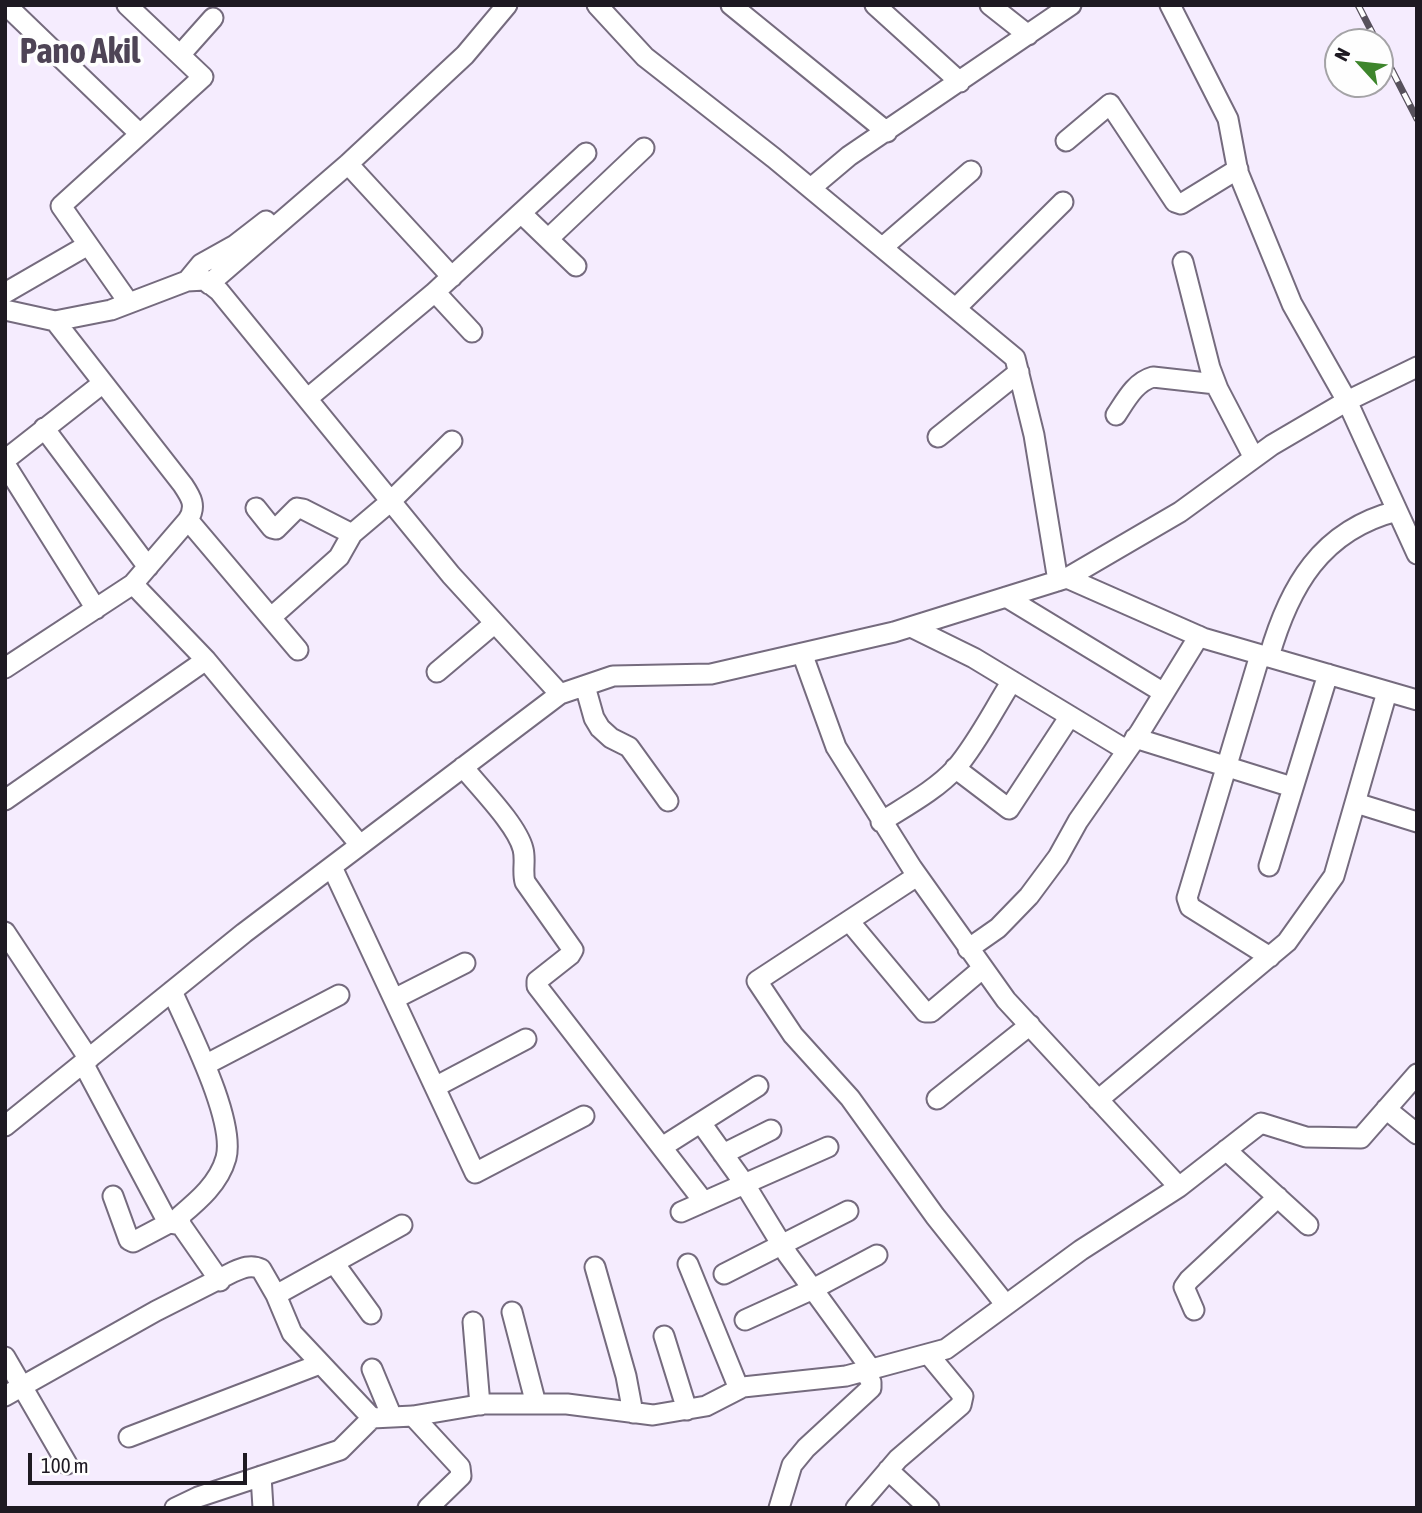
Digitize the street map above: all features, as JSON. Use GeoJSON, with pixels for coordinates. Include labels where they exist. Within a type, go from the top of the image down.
{"type":"FeatureCollection","features":[{"type":"Feature","properties":{"kind":"street"},"geometry":{"type":"LineString","coordinates":[[6,5],[140,134]]}},
{"type":"Feature","properties":{"kind":"street"},"geometry":{"type":"LineString","coordinates":[[127,5],[204,77],[61,206],[129,303]]}},
{"type":"Feature","properties":{"kind":"street"},"geometry":{"type":"LineString","coordinates":[[732,5],[887,132]]}},
{"type":"Feature","properties":{"kind":"street"},"geometry":{"type":"LineString","coordinates":[[876,5],[960,82]]}},
{"type":"Feature","properties":{"kind":"street"},"geometry":{"type":"LineString","coordinates":[[990,5],[1028,35]]}},
{"type":"Feature","properties":{"kind":"street"},"geometry":{"type":"LineString","coordinates":[[811,188],[849,156],[1071,5]]}},
{"type":"Feature","properties":{"kind":"street"},"geometry":{"type":"LineString","coordinates":[[1170,5],[1228,119],[1238,169],[1292,304],[1347,401],[1417,554]]}},
{"type":"Feature","properties":{"kind":"street"},"geometry":{"type":"LineString","coordinates":[[607,9],[645,58],[811,188],[1016,358],[1063,579]]}},
{"type":"Feature","properties":{"kind":"street"},"geometry":{"type":"LineString","coordinates":[[209,284],[348,164],[465,55],[500,12]]}},
{"type":"Feature","properties":{"kind":"street"},"geometry":{"type":"LineString","coordinates":[[187,281],[201,264],[234,245],[275,214],[454,47],[500,12]]}},
{"type":"Feature","properties":{"kind":"street"},"geometry":{"type":"LineString","coordinates":[[180,55],[213,18]]}},
{"type":"Feature","properties":{"kind":"street"},"geometry":{"type":"LineString","coordinates":[[1066,141],[1110,104],[1175,202],[1181,204],[1238,169]]}},
{"type":"Feature","properties":{"kind":"street"},"geometry":{"type":"LineString","coordinates":[[548,239],[644,148]]}},
{"type":"Feature","properties":{"kind":"street"},"geometry":{"type":"LineString","coordinates":[[308,398],[435,292],[586,153]]}},
{"type":"Feature","properties":{"kind":"street"},"geometry":{"type":"LineString","coordinates":[[348,164],[452,277]]}},
{"type":"Feature","properties":{"kind":"street"},"geometry":{"type":"LineString","coordinates":[[883,247],[971,172]]}},
{"type":"Feature","properties":{"kind":"street"},"geometry":{"type":"LineString","coordinates":[[956,308],[1063,202]]}},
{"type":"Feature","properties":{"kind":"street"},"geometry":{"type":"LineString","coordinates":[[521,213],[576,266]]}},
{"type":"Feature","properties":{"kind":"street"},"geometry":{"type":"LineString","coordinates":[[5,293],[88,245]]}},
{"type":"Feature","properties":{"kind":"street"},"geometry":{"type":"LineString","coordinates":[[1183,262],[1216,384],[1254,458]]}},
{"type":"Feature","properties":{"kind":"street"},"geometry":{"type":"LineString","coordinates":[[5,310],[55,321],[111,310],[187,281],[205,280],[219,291],[452,575],[560,694]]}},
{"type":"Feature","properties":{"kind":"street"},"geometry":{"type":"LineString","coordinates":[[435,292],[472,332]]}},
{"type":"Feature","properties":{"kind":"street"},"geometry":{"type":"LineString","coordinates":[[5,668],[133,584],[188,520],[193,510],[192,499],[55,321]]}},
{"type":"Feature","properties":{"kind":"street"},"geometry":{"type":"LineString","coordinates":[[5,1126],[172,991],[560,694],[613,676],[711,674],[911,627],[1063,579],[1180,512],[1272,444],[1347,401],[1417,367]]}},
{"type":"Feature","properties":{"kind":"street"},"geometry":{"type":"LineString","coordinates":[[938,437],[1018,372]]}},
{"type":"Feature","properties":{"kind":"street"},"geometry":{"type":"LineString","coordinates":[[1116,415],[1138,384],[1145,379],[1153,377],[1216,384]]}},
{"type":"Feature","properties":{"kind":"street"},"geometry":{"type":"LineString","coordinates":[[96,609],[5,462],[103,383]]}},
{"type":"Feature","properties":{"kind":"street"},"geometry":{"type":"LineString","coordinates":[[44,428],[148,567]]}},
{"type":"Feature","properties":{"kind":"street"},"geometry":{"type":"LineString","coordinates":[[276,613],[339,557],[352,534],[391,501],[452,441]]}},
{"type":"Feature","properties":{"kind":"street"},"geometry":{"type":"LineString","coordinates":[[256,508],[272,528],[276,528],[297,508],[352,534]]}},
{"type":"Feature","properties":{"kind":"street"},"geometry":{"type":"LineString","coordinates":[[1270,957],[1190,907],[1186,898],[1264,656],[1292,594],[1305,574],[1339,538],[1359,523],[1397,511]]}},
{"type":"Feature","properties":{"kind":"street"},"geometry":{"type":"LineString","coordinates":[[188,520],[298,650]]}},
{"type":"Feature","properties":{"kind":"street"},"geometry":{"type":"LineString","coordinates":[[1063,579],[1199,636],[1417,700]]}},
{"type":"Feature","properties":{"kind":"street"},"geometry":{"type":"LineString","coordinates":[[133,584],[206,660],[360,845]]}},
{"type":"Feature","properties":{"kind":"street"},"geometry":{"type":"LineString","coordinates":[[1006,597],[1164,693]]}},
{"type":"Feature","properties":{"kind":"street"},"geometry":{"type":"LineString","coordinates":[[437,672],[495,623]]}},
{"type":"Feature","properties":{"kind":"street"},"geometry":{"type":"LineString","coordinates":[[911,627],[974,658],[1070,716],[1131,744],[1228,766],[1292,787]]}},
{"type":"Feature","properties":{"kind":"street"},"geometry":{"type":"LineString","coordinates":[[968,949],[998,928],[1029,896],[1058,856],[1199,636]]}},
{"type":"Feature","properties":{"kind":"street"},"geometry":{"type":"LineString","coordinates":[[802,653],[835,747],[881,822],[982,969],[1006,1000],[1179,1187]]}},
{"type":"Feature","properties":{"kind":"street"},"geometry":{"type":"LineString","coordinates":[[5,800],[206,660]]}},
{"type":"Feature","properties":{"kind":"street"},"geometry":{"type":"LineString","coordinates":[[1269,866],[1328,674]]}},
{"type":"Feature","properties":{"kind":"street"},"geometry":{"type":"LineString","coordinates":[[881,822],[928,791],[955,768],[974,743],[1012,681]]}},
{"type":"Feature","properties":{"kind":"street"},"geometry":{"type":"LineString","coordinates":[[585,686],[594,718],[600,728],[611,738],[629,747],[668,801]]}},
{"type":"Feature","properties":{"kind":"street"},"geometry":{"type":"LineString","coordinates":[[1098,1100],[1287,942],[1334,876],[1387,692]]}},
{"type":"Feature","properties":{"kind":"street"},"geometry":{"type":"LineString","coordinates":[[955,768],[1010,809],[1070,716]]}},
{"type":"Feature","properties":{"kind":"street"},"geometry":{"type":"LineString","coordinates":[[463,767],[519,836],[524,853],[525,882],[573,950],[537,981],[537,986],[704,1202]]}},
{"type":"Feature","properties":{"kind":"street"},"geometry":{"type":"LineString","coordinates":[[1356,803],[1417,822]]}},
{"type":"Feature","properties":{"kind":"street"},"geometry":{"type":"LineString","coordinates":[[332,867],[475,1173],[584,1116]]}},
{"type":"Feature","properties":{"kind":"street"},"geometry":{"type":"LineString","coordinates":[[917,876],[757,981],[793,1035],[850,1098],[935,1216],[1006,1305]]}},
{"type":"Feature","properties":{"kind":"street"},"geometry":{"type":"LineString","coordinates":[[849,921],[925,1012],[931,1012],[982,969]]}},
{"type":"Feature","properties":{"kind":"street"},"geometry":{"type":"LineString","coordinates":[[5,932],[86,1061],[175,1224],[220,1281]]}},
{"type":"Feature","properties":{"kind":"street"},"geometry":{"type":"LineString","coordinates":[[394,999],[465,964]]}},
{"type":"Feature","properties":{"kind":"street"},"geometry":{"type":"LineString","coordinates":[[113,1196],[129,1240],[133,1242],[175,1224],[180,1216],[202,1198],[220,1173],[227,1156],[227,1140],[214,1086],[172,991]]}},
{"type":"Feature","properties":{"kind":"street"},"geometry":{"type":"LineString","coordinates":[[205,1065],[339,995]]}},
{"type":"Feature","properties":{"kind":"street"},"geometry":{"type":"LineString","coordinates":[[937,1099],[1030,1025]]}},
{"type":"Feature","properties":{"kind":"street"},"geometry":{"type":"LineString","coordinates":[[435,1087],[526,1039]]}},
{"type":"Feature","properties":{"kind":"street"},"geometry":{"type":"LineString","coordinates":[[175,1508],[198,1497],[340,1450],[372,1418],[413,1416],[480,1405],[537,1404],[567,1404],[653,1415],[706,1406],[739,1389],[846,1376],[929,1355],[946,1349],[1081,1250],[1179,1187],[1261,1122],[1306,1137],[1361,1138],[1417,1074]]}},
{"type":"Feature","properties":{"kind":"street"},"geometry":{"type":"LineString","coordinates":[[662,1147],[758,1086]]}},
{"type":"Feature","properties":{"kind":"street"},"geometry":{"type":"LineString","coordinates":[[1386,1110],[1417,1135]]}},
{"type":"Feature","properties":{"kind":"street"},"geometry":{"type":"LineString","coordinates":[[701,1123],[868,1370],[871,1382],[871,1388],[806,1448],[792,1465],[779,1508]]}},
{"type":"Feature","properties":{"kind":"street"},"geometry":{"type":"LineString","coordinates":[[723,1154],[772,1130]]}},
{"type":"Feature","properties":{"kind":"street"},"geometry":{"type":"LineString","coordinates":[[681,1212],[828,1147]]}},
{"type":"Feature","properties":{"kind":"street"},"geometry":{"type":"LineString","coordinates":[[1226,1150],[1308,1225]]}},
{"type":"Feature","properties":{"kind":"street"},"geometry":{"type":"LineString","coordinates":[[1194,1310],[1184,1287],[1188,1280],[1278,1198]]}},
{"type":"Feature","properties":{"kind":"street"},"geometry":{"type":"LineString","coordinates":[[724,1274],[848,1211]]}},
{"type":"Feature","properties":{"kind":"street"},"geometry":{"type":"LineString","coordinates":[[276,1295],[402,1225]]}},
{"type":"Feature","properties":{"kind":"street"},"geometry":{"type":"LineString","coordinates":[[746,1320],[877,1255]]}},
{"type":"Feature","properties":{"kind":"street"},"geometry":{"type":"LineString","coordinates":[[334,1263],[371,1314]]}},
{"type":"Feature","properties":{"kind":"street"},"geometry":{"type":"LineString","coordinates":[[688,1264],[739,1389]]}},
{"type":"Feature","properties":{"kind":"street"},"geometry":{"type":"LineString","coordinates":[[5,1396],[156,1311],[246,1266],[261,1269],[276,1295],[292,1333],[372,1418]]}},
{"type":"Feature","properties":{"kind":"street"},"geometry":{"type":"LineString","coordinates":[[595,1267],[626,1376],[632,1413]]}},
{"type":"Feature","properties":{"kind":"street"},"geometry":{"type":"LineString","coordinates":[[512,1311],[537,1404]]}},
{"type":"Feature","properties":{"kind":"street"},"geometry":{"type":"LineString","coordinates":[[474,1322],[480,1405]]}},
{"type":"Feature","properties":{"kind":"street"},"geometry":{"type":"LineString","coordinates":[[664,1336],[687,1410]]}},
{"type":"Feature","properties":{"kind":"street"},"geometry":{"type":"LineString","coordinates":[[856,1508],[888,1470],[925,1434],[961,1405],[962,1396],[929,1355]]}},
{"type":"Feature","properties":{"kind":"street"},"geometry":{"type":"LineString","coordinates":[[5,1357],[67,1464]]}},
{"type":"Feature","properties":{"kind":"street"},"geometry":{"type":"LineString","coordinates":[[129,1437],[320,1364]]}},
{"type":"Feature","properties":{"kind":"street"},"geometry":{"type":"LineString","coordinates":[[372,1369],[392,1417]]}},
{"type":"Feature","properties":{"kind":"street"},"geometry":{"type":"LineString","coordinates":[[413,1416],[460,1467],[461,1476],[428,1508]]}},
{"type":"Feature","properties":{"kind":"street"},"geometry":{"type":"LineString","coordinates":[[888,1470],[929,1508]]}},
{"type":"Feature","properties":{"kind":"street"},"geometry":{"type":"LineString","coordinates":[[261,1476],[263,1508]]}},
{"type":"Feature","properties":{"kind":"railway"},"geometry":{"type":"LineString","coordinates":[[1358,5],[1370,28]]}},
{"type":"Feature","properties":{"kind":"railway"},"geometry":{"type":"LineString","coordinates":[[1394,74],[1417,119]]}},
{"type":"Feature","properties":{"kind":"district","name":"Pano Akil"},"geometry":{"type":"Point","coordinates":[80,52]}}]}
